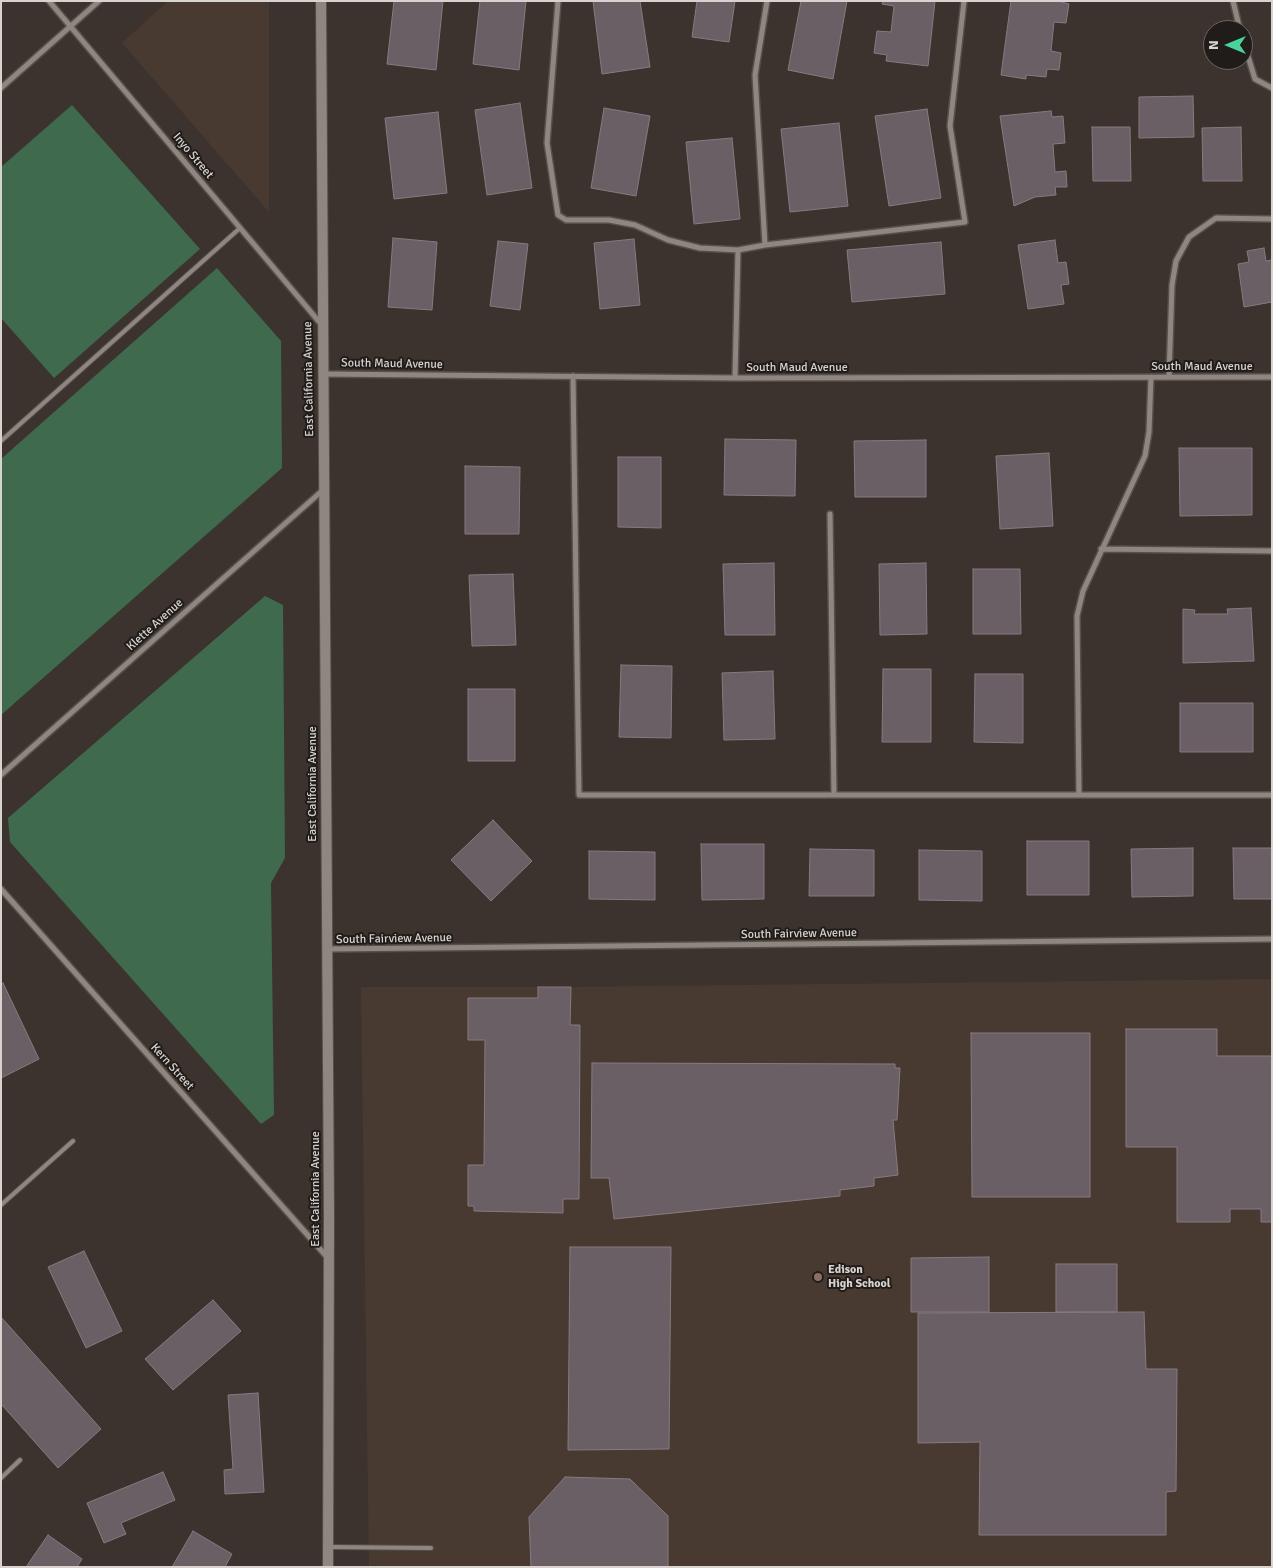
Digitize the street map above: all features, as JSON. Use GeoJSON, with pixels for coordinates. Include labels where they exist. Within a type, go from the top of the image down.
{"type":"FeatureCollection","features":[{"type":"Feature","properties":{"kind":"main road","name":"East California Avenue"},"geometry":{"type":"LineString","coordinates":[[320,1],[329,1259],[328,1567]]}},
{"type":"Feature","properties":{"kind":"street","name":"Inyo Street"},"geometry":{"type":"LineString","coordinates":[[50,1],[321,324]]}},
{"type":"Feature","properties":{"kind":"street"},"geometry":{"type":"LineString","coordinates":[[1,88],[99,1]]}},
{"type":"Feature","properties":{"kind":"street"},"geometry":{"type":"LineString","coordinates":[[558,1],[548,143],[558,214],[566,220],[609,220],[635,225],[668,240],[700,248],[738,250],[765,245],[965,222],[950,126],[964,1]]}},
{"type":"Feature","properties":{"kind":"street"},"geometry":{"type":"LineString","coordinates":[[765,245],[756,75],[767,1]]}},
{"type":"Feature","properties":{"kind":"street"},"geometry":{"type":"LineString","coordinates":[[1233,1],[1238,20]]}},
{"type":"Feature","properties":{"kind":"street"},"geometry":{"type":"LineString","coordinates":[[1252,70],[1255,80],[1272,88]]}},
{"type":"Feature","properties":{"kind":"street"},"geometry":{"type":"LineString","coordinates":[[1169,376],[1172,285],[1176,261],[1189,237],[1216,218],[1272,219]]}},
{"type":"Feature","properties":{"kind":"street"},"geometry":{"type":"LineString","coordinates":[[735,378],[738,250]]}},
{"type":"Feature","properties":{"kind":"street","name":"South Maud Avenue"},"geometry":{"type":"LineString","coordinates":[[322,374],[735,378],[1272,377]]}},
{"type":"Feature","properties":{"kind":"street"},"geometry":{"type":"LineString","coordinates":[[573,376],[579,795],[1272,795]]}},
{"type":"Feature","properties":{"kind":"street"},"geometry":{"type":"LineString","coordinates":[[1079,795],[1077,616],[1082,591],[1145,456],[1149,432],[1151,377]]}},
{"type":"Feature","properties":{"kind":"street","name":"Klette Avenue"},"geometry":{"type":"LineString","coordinates":[[1,775],[323,490]]}},
{"type":"Feature","properties":{"kind":"street"},"geometry":{"type":"LineString","coordinates":[[830,514],[834,795]]}},
{"type":"Feature","properties":{"kind":"street"},"geometry":{"type":"LineString","coordinates":[[1101,549],[1272,551]]}},
{"type":"Feature","properties":{"kind":"street","name":"Kern Street"},"geometry":{"type":"LineString","coordinates":[[1,889],[329,1259]]}},
{"type":"Feature","properties":{"kind":"street","name":"South Fairview Avenue"},"geometry":{"type":"LineString","coordinates":[[327,949],[1272,939]]}},
{"type":"Feature","properties":{"kind":"lane"},"geometry":{"type":"LineString","coordinates":[[1,441],[240,228]]}},
{"type":"Feature","properties":{"kind":"lane"},"geometry":{"type":"LineString","coordinates":[[1,1205],[73,1140]]}},
{"type":"Feature","properties":{"kind":"lane"},"geometry":{"type":"LineString","coordinates":[[1,1478],[20,1460]]}},
{"type":"Feature","properties":{"kind":"lane"},"geometry":{"type":"LineString","coordinates":[[328,1547],[431,1548]]}},
{"type":"Feature","properties":{"kind":"shaded area"},"geometry":{"type":"Polygon","coordinates":[[[168,1],[269,1],[269,212],[122,43],[168,1]]]}},
{"type":"Feature","properties":{"kind":"shaded area","name":"Edison High School"},"geometry":{"type":"Polygon","coordinates":[[[1272,979],[1272,1567],[369,1567],[361,987],[571,987],[1272,979]]]}},
{"type":"Feature","properties":{"kind":"green space"},"geometry":{"type":"Polygon","coordinates":[[[72,105],[200,249],[54,378],[1,318],[1,167],[72,105]]]}},
{"type":"Feature","properties":{"kind":"green space"},"geometry":{"type":"Polygon","coordinates":[[[217,268],[281,341],[282,468],[1,715],[1,459],[217,268]]]}},
{"type":"Feature","properties":{"kind":"green space"},"geometry":{"type":"Polygon","coordinates":[[[265,596],[283,605],[285,858],[271,883],[274,1115],[261,1124],[10,842],[8,818],[265,596]]]}},
{"type":"Feature","properties":{"kind":"building"},"geometry":{"type":"Polygon","coordinates":[[[394,1],[443,1],[436,70],[387,64],[394,1]]]}},
{"type":"Feature","properties":{"kind":"building"},"geometry":{"type":"Polygon","coordinates":[[[480,1],[526,1],[519,70],[473,64],[480,1]]]}},
{"type":"Feature","properties":{"kind":"building"},"geometry":{"type":"Polygon","coordinates":[[[593,1],[640,1],[650,67],[602,74],[593,1]]]}},
{"type":"Feature","properties":{"kind":"building"},"geometry":{"type":"Polygon","coordinates":[[[697,1],[735,1],[729,42],[692,37],[697,1]]]}},
{"type":"Feature","properties":{"kind":"building"},"geometry":{"type":"Polygon","coordinates":[[[801,1],[847,1],[833,79],[788,70],[801,1]]]}},
{"type":"Feature","properties":{"kind":"building"},"geometry":{"type":"Polygon","coordinates":[[[883,1],[935,1],[928,66],[886,61],[887,55],[874,53],[877,31],[891,32],[894,6],[882,4],[883,1]]]}},
{"type":"Feature","properties":{"kind":"building"},"geometry":{"type":"Polygon","coordinates":[[[1011,1],[1058,1],[1069,4],[1066,23],[1054,22],[1051,51],[1061,53],[1059,70],[1047,69],[1046,77],[1026,75],[1026,79],[1001,75],[1011,1]]]}},
{"type":"Feature","properties":{"kind":"building"},"geometry":{"type":"Polygon","coordinates":[[[1193,96],[1194,137],[1139,138],[1139,97],[1193,96]]]}},
{"type":"Feature","properties":{"kind":"building"},"geometry":{"type":"Polygon","coordinates":[[[520,103],[532,188],[487,195],[475,110],[520,103]]]}},
{"type":"Feature","properties":{"kind":"building"},"geometry":{"type":"Polygon","coordinates":[[[604,108],[650,116],[636,196],[591,188],[604,108]]]}},
{"type":"Feature","properties":{"kind":"building"},"geometry":{"type":"Polygon","coordinates":[[[927,109],[941,198],[889,206],[875,116],[927,109]]]}},
{"type":"Feature","properties":{"kind":"building"},"geometry":{"type":"Polygon","coordinates":[[[1051,111],[1052,117],[1063,116],[1065,143],[1053,144],[1055,172],[1066,171],[1067,187],[1055,187],[1056,195],[1035,197],[1014,206],[1000,116],[1051,111]]]}},
{"type":"Feature","properties":{"kind":"building"},"geometry":{"type":"Polygon","coordinates":[[[438,112],[447,193],[394,199],[385,118],[438,112]]]}},
{"type":"Feature","properties":{"kind":"building"},"geometry":{"type":"Polygon","coordinates":[[[839,123],[848,206],[790,212],[781,129],[839,123]]]}},
{"type":"Feature","properties":{"kind":"building"},"geometry":{"type":"Polygon","coordinates":[[[1092,127],[1130,127],[1131,181],[1093,181],[1092,127]]]}},
{"type":"Feature","properties":{"kind":"building"},"geometry":{"type":"Polygon","coordinates":[[[1241,127],[1242,181],[1203,181],[1202,128],[1241,127]]]}},
{"type":"Feature","properties":{"kind":"building"},"geometry":{"type":"Polygon","coordinates":[[[732,138],[740,219],[694,224],[686,142],[732,138]]]}},
{"type":"Feature","properties":{"kind":"building"},"geometry":{"type":"Polygon","coordinates":[[[393,238],[437,242],[432,310],[388,307],[393,238]]]}},
{"type":"Feature","properties":{"kind":"building"},"geometry":{"type":"Polygon","coordinates":[[[634,239],[640,305],[600,309],[594,243],[634,239]]]}},
{"type":"Feature","properties":{"kind":"building"},"geometry":{"type":"Polygon","coordinates":[[[1055,240],[1058,263],[1066,262],[1069,284],[1061,285],[1064,304],[1028,309],[1018,245],[1055,240]]]}},
{"type":"Feature","properties":{"kind":"building"},"geometry":{"type":"Polygon","coordinates":[[[498,241],[528,244],[520,310],[490,306],[498,241]]]}},
{"type":"Feature","properties":{"kind":"building"},"geometry":{"type":"Polygon","coordinates":[[[941,242],[945,294],[852,302],[847,250],[941,242]]]}},
{"type":"Feature","properties":{"kind":"building"},"geometry":{"type":"Polygon","coordinates":[[[1264,248],[1266,261],[1272,260],[1272,302],[1244,307],[1238,264],[1249,262],[1247,251],[1264,248]]]}},
{"type":"Feature","properties":{"kind":"building"},"geometry":{"type":"Polygon","coordinates":[[[725,439],[796,440],[795,496],[724,495],[725,439]]]}},
{"type":"Feature","properties":{"kind":"building"},"geometry":{"type":"Polygon","coordinates":[[[926,440],[926,497],[855,497],[854,441],[926,440]]]}},
{"type":"Feature","properties":{"kind":"building"},"geometry":{"type":"Polygon","coordinates":[[[1179,448],[1252,448],[1252,515],[1180,516],[1179,448]]]}},
{"type":"Feature","properties":{"kind":"building"},"geometry":{"type":"Polygon","coordinates":[[[1049,453],[1053,526],[1000,529],[996,456],[1049,453]]]}},
{"type":"Feature","properties":{"kind":"building"},"geometry":{"type":"Polygon","coordinates":[[[618,457],[661,457],[661,528],[618,527],[618,457]]]}},
{"type":"Feature","properties":{"kind":"building"},"geometry":{"type":"Polygon","coordinates":[[[465,466],[520,467],[519,534],[465,534],[465,466]]]}},
{"type":"Feature","properties":{"kind":"building"},"geometry":{"type":"Polygon","coordinates":[[[774,563],[775,635],[725,635],[723,564],[774,563]]]}},
{"type":"Feature","properties":{"kind":"building"},"geometry":{"type":"Polygon","coordinates":[[[926,563],[927,634],[880,635],[879,564],[926,563]]]}},
{"type":"Feature","properties":{"kind":"building"},"geometry":{"type":"Polygon","coordinates":[[[973,569],[1020,569],[1021,634],[973,634],[973,569]]]}},
{"type":"Feature","properties":{"kind":"building"},"geometry":{"type":"Polygon","coordinates":[[[513,574],[516,645],[472,646],[469,575],[513,574]]]}},
{"type":"Feature","properties":{"kind":"building"},"geometry":{"type":"Polygon","coordinates":[[[1251,608],[1254,661],[1183,663],[1183,609],[1195,610],[1194,614],[1228,614],[1227,609],[1251,608]]]}},
{"type":"Feature","properties":{"kind":"building"},"geometry":{"type":"Polygon","coordinates":[[[621,665],[672,666],[671,738],[619,737],[621,665]]]}},
{"type":"Feature","properties":{"kind":"building"},"geometry":{"type":"Polygon","coordinates":[[[883,669],[931,669],[931,742],[882,742],[883,669]]]}},
{"type":"Feature","properties":{"kind":"building"},"geometry":{"type":"Polygon","coordinates":[[[773,671],[775,739],[724,740],[722,673],[773,671]]]}},
{"type":"Feature","properties":{"kind":"building"},"geometry":{"type":"Polygon","coordinates":[[[975,674],[1023,674],[1023,743],[974,742],[975,674]]]}},
{"type":"Feature","properties":{"kind":"building"},"geometry":{"type":"Polygon","coordinates":[[[468,689],[515,689],[515,761],[468,761],[468,689]]]}},
{"type":"Feature","properties":{"kind":"building"},"geometry":{"type":"Polygon","coordinates":[[[1180,703],[1253,703],[1253,752],[1180,752],[1180,703]]]}},
{"type":"Feature","properties":{"kind":"building"},"geometry":{"type":"Polygon","coordinates":[[[493,820],[532,861],[491,901],[451,860],[493,820]]]}},
{"type":"Feature","properties":{"kind":"building"},"geometry":{"type":"Polygon","coordinates":[[[1027,841],[1089,841],[1089,895],[1027,895],[1027,841]]]}},
{"type":"Feature","properties":{"kind":"building"},"geometry":{"type":"Polygon","coordinates":[[[701,844],[764,844],[764,899],[702,900],[701,844]]]}},
{"type":"Feature","properties":{"kind":"building"},"geometry":{"type":"Polygon","coordinates":[[[1193,848],[1193,896],[1132,897],[1131,849],[1193,848]]]}},
{"type":"Feature","properties":{"kind":"building"},"geometry":{"type":"Polygon","coordinates":[[[1233,848],[1272,848],[1272,899],[1234,899],[1233,848]]]}},
{"type":"Feature","properties":{"kind":"building"},"geometry":{"type":"Polygon","coordinates":[[[810,849],[874,850],[874,896],[809,896],[810,849]]]}},
{"type":"Feature","properties":{"kind":"building"},"geometry":{"type":"Polygon","coordinates":[[[919,850],[982,851],[982,901],[919,900],[919,850]]]}},
{"type":"Feature","properties":{"kind":"building"},"geometry":{"type":"Polygon","coordinates":[[[589,851],[655,852],[655,900],[589,899],[589,851]]]}},
{"type":"Feature","properties":{"kind":"building"},"geometry":{"type":"Polygon","coordinates":[[[3,983],[39,1059],[1,1078],[1,985],[3,983]]]}},
{"type":"Feature","properties":{"kind":"building"},"geometry":{"type":"Polygon","coordinates":[[[538,987],[571,987],[570,1025],[580,1025],[579,1199],[563,1199],[563,1213],[474,1211],[474,1206],[468,1206],[468,1165],[484,1165],[485,1040],[468,1040],[468,998],[538,998],[538,987]]]}},
{"type":"Feature","properties":{"kind":"building"},"geometry":{"type":"Polygon","coordinates":[[[1126,1029],[1217,1029],[1217,1056],[1272,1056],[1272,1222],[1261,1222],[1261,1209],[1230,1209],[1230,1222],[1177,1222],[1177,1147],[1126,1147],[1126,1029]]]}},
{"type":"Feature","properties":{"kind":"building"},"geometry":{"type":"Polygon","coordinates":[[[971,1033],[1090,1033],[1090,1197],[972,1197],[971,1033]]]}},
{"type":"Feature","properties":{"kind":"building"},"geometry":{"type":"Polygon","coordinates":[[[592,1063],[895,1064],[895,1068],[900,1068],[897,1120],[893,1120],[898,1175],[874,1178],[874,1186],[840,1190],[840,1196],[614,1219],[609,1178],[591,1178],[592,1063]]]}},
{"type":"Feature","properties":{"kind":"building"},"geometry":{"type":"Polygon","coordinates":[[[570,1247],[671,1247],[669,1449],[568,1450],[570,1247]]]}},
{"type":"Feature","properties":{"kind":"building"},"geometry":{"type":"Polygon","coordinates":[[[84,1251],[122,1331],[86,1348],[48,1267],[84,1251]]]}},
{"type":"Feature","properties":{"kind":"building"},"geometry":{"type":"Polygon","coordinates":[[[989,1257],[989,1312],[911,1312],[911,1258],[989,1257]]]}},
{"type":"Feature","properties":{"kind":"building"},"geometry":{"type":"Polygon","coordinates":[[[1056,1264],[1117,1264],[1117,1312],[1056,1312],[1056,1264]]]}},
{"type":"Feature","properties":{"kind":"building"},"geometry":{"type":"Polygon","coordinates":[[[213,1300],[241,1331],[173,1390],[145,1359],[213,1300]]]}},
{"type":"Feature","properties":{"kind":"building"},"geometry":{"type":"Polygon","coordinates":[[[1144,1312],[1146,1369],[1177,1369],[1176,1491],[1166,1492],[1166,1535],[979,1535],[980,1442],[918,1443],[918,1313],[1144,1312]]]}},
{"type":"Feature","properties":{"kind":"building"},"geometry":{"type":"Polygon","coordinates":[[[1,1317],[101,1429],[58,1468],[1,1404],[1,1317]]]}},
{"type":"Feature","properties":{"kind":"building"},"geometry":{"type":"Polygon","coordinates":[[[258,1393],[264,1492],[225,1494],[224,1470],[233,1469],[228,1395],[258,1393]]]}},
{"type":"Feature","properties":{"kind":"building"},"geometry":{"type":"Polygon","coordinates":[[[163,1472],[175,1500],[121,1523],[126,1534],[104,1543],[87,1503],[163,1472]]]}},
{"type":"Feature","properties":{"kind":"building"},"geometry":{"type":"Polygon","coordinates":[[[565,1477],[630,1479],[668,1516],[668,1567],[531,1567],[529,1517],[565,1477]]]}},
{"type":"Feature","properties":{"kind":"building"},"geometry":{"type":"Polygon","coordinates":[[[193,1531],[232,1554],[225,1567],[172,1567],[193,1531]]]}},
{"type":"Feature","properties":{"kind":"building"},"geometry":{"type":"Polygon","coordinates":[[[48,1535],[82,1559],[77,1567],[26,1567],[48,1535]]]}},
{"type":"Feature","properties":{"kind":"place","name":"Edison High School"},"geometry":{"type":"Point","coordinates":[818,1277]}}]}
